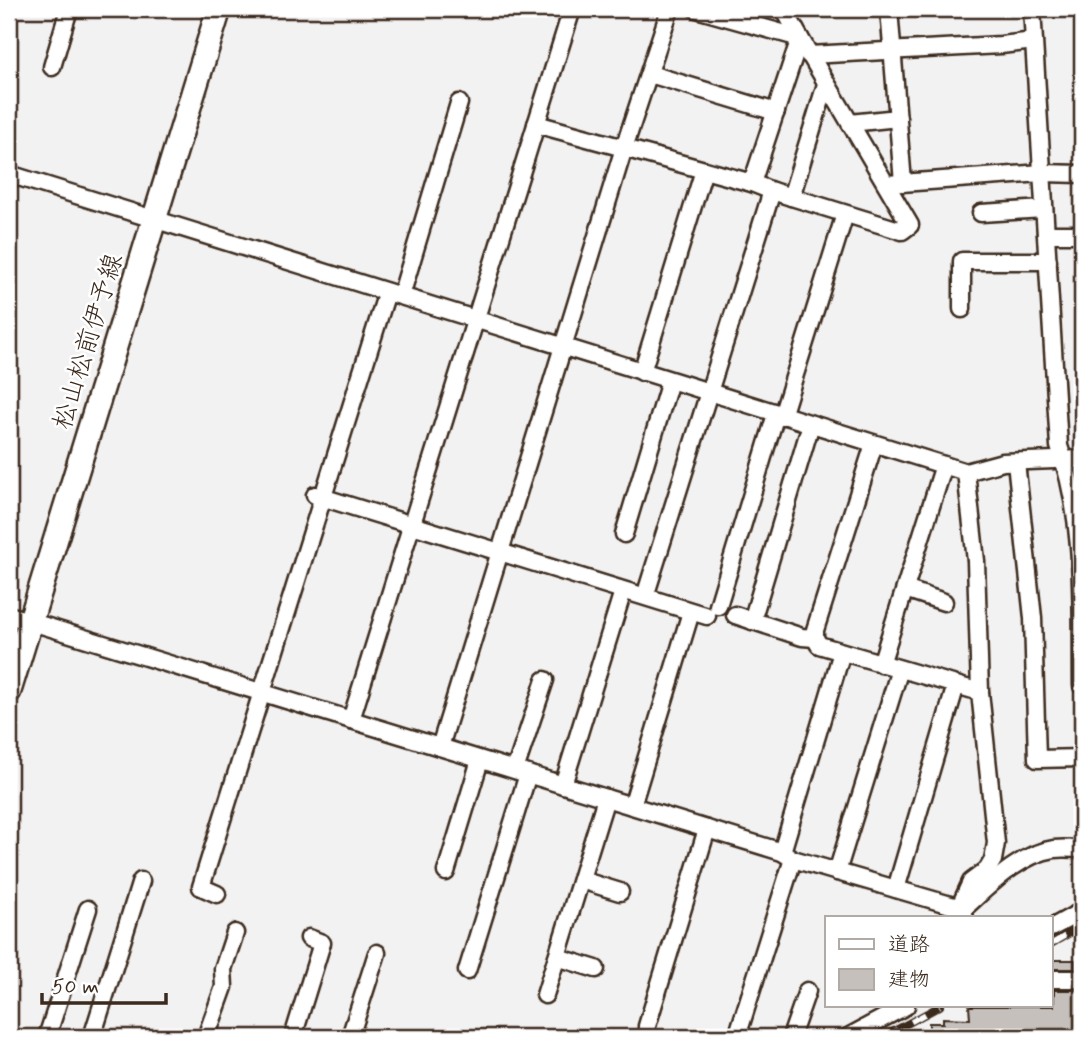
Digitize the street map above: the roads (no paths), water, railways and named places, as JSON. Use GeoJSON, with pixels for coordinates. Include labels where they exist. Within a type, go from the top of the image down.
{"type":"FeatureCollection","features":[{"type":"Feature","properties":{"kind":"main road","name":"松山松前伊予線"},"geometry":{"type":"LineString","coordinates":[[9,691],[20,618],[155,218],[219,9]]}},
{"type":"Feature","properties":{"kind":"street"},"geometry":{"type":"LineString","coordinates":[[52,67],[69,9]]}},
{"type":"Feature","properties":{"kind":"street"},"geometry":{"type":"LineString","coordinates":[[351,720],[572,9]]}},
{"type":"Feature","properties":{"kind":"street"},"geometry":{"type":"LineString","coordinates":[[440,747],[624,148],[670,9]]}},
{"type":"Feature","properties":{"kind":"street"},"geometry":{"type":"LineString","coordinates":[[696,9],[800,38]]}},
{"type":"Feature","properties":{"kind":"street"},"geometry":{"type":"LineString","coordinates":[[536,124],[752,183],[902,231],[910,225],[895,183],[850,123],[808,55],[784,9]]}},
{"type":"Feature","properties":{"kind":"street"},"geometry":{"type":"LineString","coordinates":[[889,9],[898,118],[895,183]]}},
{"type":"Feature","properties":{"kind":"street"},"geometry":{"type":"LineString","coordinates":[[1032,9],[1059,446],[1073,496],[1081,565],[1082,686]]}},
{"type":"Feature","properties":{"kind":"street"},"geometry":{"type":"LineString","coordinates":[[752,183],[800,38]]}},
{"type":"Feature","properties":{"kind":"street"},"geometry":{"type":"LineString","coordinates":[[808,55],[1034,41]]}},
{"type":"Feature","properties":{"kind":"street"},"geometry":{"type":"LineString","coordinates":[[650,74],[775,112]]}},
{"type":"Feature","properties":{"kind":"street"},"geometry":{"type":"LineString","coordinates":[[792,197],[826,84]]}},
{"type":"Feature","properties":{"kind":"street"},"geometry":{"type":"LineString","coordinates":[[217,894],[201,887],[262,693],[319,497],[394,294],[459,103]]}},
{"type":"Feature","properties":{"kind":"street"},"geometry":{"type":"LineString","coordinates":[[850,123],[898,118]]}},
{"type":"Feature","properties":{"kind":"street"},"geometry":{"type":"LineString","coordinates":[[642,372],[704,170]]}},
{"type":"Feature","properties":{"kind":"street"},"geometry":{"type":"LineString","coordinates":[[895,183],[1042,173],[1082,174]]}},
{"type":"Feature","properties":{"kind":"street"},"geometry":{"type":"LineString","coordinates":[[9,174],[966,472],[1003,462],[1082,459]]}},
{"type":"Feature","properties":{"kind":"street"},"geometry":{"type":"LineString","coordinates":[[648,587],[772,191]]}},
{"type":"Feature","properties":{"kind":"street"},"geometry":{"type":"LineString","coordinates":[[981,212],[1044,209]]}},
{"type":"Feature","properties":{"kind":"street"},"geometry":{"type":"LineString","coordinates":[[632,806],[779,415],[845,214]]}},
{"type":"Feature","properties":{"kind":"street"},"geometry":{"type":"LineString","coordinates":[[1046,234],[1082,234]]}},
{"type":"Feature","properties":{"kind":"street"},"geometry":{"type":"LineString","coordinates":[[962,309],[962,261],[1048,261]]}},
{"type":"Feature","properties":{"kind":"street"},"geometry":{"type":"LineString","coordinates":[[624,534],[670,381]]}},
{"type":"Feature","properties":{"kind":"street"},"geometry":{"type":"LineString","coordinates":[[752,621],[811,424]]}},
{"type":"Feature","properties":{"kind":"street"},"geometry":{"type":"LineString","coordinates":[[874,444],[815,630],[815,638],[819,645],[980,692]]}},
{"type":"Feature","properties":{"kind":"street"},"geometry":{"type":"LineString","coordinates":[[1016,462],[1033,618],[1037,759],[1082,758]]}},
{"type":"Feature","properties":{"kind":"street"},"geometry":{"type":"LineString","coordinates":[[881,664],[944,465]]}},
{"type":"Feature","properties":{"kind":"street"},"geometry":{"type":"LineString","coordinates":[[962,912],[971,882],[987,870],[993,860],[996,843],[980,692],[976,561],[966,472]]}},
{"type":"Feature","properties":{"kind":"street"},"geometry":{"type":"LineString","coordinates":[[319,497],[623,591],[705,612]]}},
{"type":"Feature","properties":{"kind":"street"},"geometry":{"type":"LineString","coordinates":[[905,589],[944,602]]}},
{"type":"Feature","properties":{"kind":"street"},"geometry":{"type":"LineString","coordinates":[[563,785],[623,591]]}},
{"type":"Feature","properties":{"kind":"street"},"geometry":{"type":"LineString","coordinates":[[736,615],[802,637],[815,638]]}},
{"type":"Feature","properties":{"kind":"street"},"geometry":{"type":"LineString","coordinates":[[20,618],[707,829],[962,912]]}},
{"type":"Feature","properties":{"kind":"street"},"geometry":{"type":"LineString","coordinates":[[737,1037],[842,652]]}},
{"type":"Feature","properties":{"kind":"street"},"geometry":{"type":"LineString","coordinates":[[838,872],[900,669]]}},
{"type":"Feature","properties":{"kind":"street"},"geometry":{"type":"LineString","coordinates":[[467,971],[545,680]]}},
{"type":"Feature","properties":{"kind":"street"},"geometry":{"type":"LineString","coordinates":[[896,889],[956,685]]}},
{"type":"Feature","properties":{"kind":"street"},"geometry":{"type":"LineString","coordinates":[[446,872],[480,760]]}},
{"type":"Feature","properties":{"kind":"street"},"geometry":{"type":"LineString","coordinates":[[545,995],[606,798]]}},
{"type":"Feature","properties":{"kind":"street"},"geometry":{"type":"LineString","coordinates":[[647,1026],[707,829]]}},
{"type":"Feature","properties":{"kind":"street"},"geometry":{"type":"LineString","coordinates":[[962,912],[1015,867],[1036,854],[1054,849],[1082,849]]}},
{"type":"Feature","properties":{"kind":"street"},"geometry":{"type":"LineString","coordinates":[[581,880],[620,892]]}},
{"type":"Feature","properties":{"kind":"street"},"geometry":{"type":"LineString","coordinates":[[92,1037],[142,881]]}},
{"type":"Feature","properties":{"kind":"street"},"geometry":{"type":"LineString","coordinates":[[47,1037],[88,909]]}},
{"type":"Feature","properties":{"kind":"street"},"geometry":{"type":"LineString","coordinates":[[1052,927],[1082,911]]}},
{"type":"Feature","properties":{"kind":"street"},"geometry":{"type":"LineString","coordinates":[[206,1037],[224,987],[223,969],[235,933]]}},
{"type":"Feature","properties":{"kind":"street"},"geometry":{"type":"LineString","coordinates":[[293,1037],[322,943],[309,938]]}},
{"type":"Feature","properties":{"kind":"street"},"geometry":{"type":"LineString","coordinates":[[350,1037],[376,953]]}},
{"type":"Feature","properties":{"kind":"street"},"geometry":{"type":"LineString","coordinates":[[557,957],[596,968]]}},
{"type":"Feature","properties":{"kind":"street"},"geometry":{"type":"LineString","coordinates":[[1052,979],[1082,979]]}},
{"type":"Feature","properties":{"kind":"street"},"geometry":{"type":"LineString","coordinates":[[791,1037],[807,991]]}},
{"type":"Feature","properties":{"kind":"street"},"geometry":{"type":"LineString","coordinates":[[848,1037],[904,1007]]}},
{"type":"Feature","properties":{"kind":"railway"},"geometry":{"type":"LineString","coordinates":[[1052,943],[1082,926]]}},
{"type":"Feature","properties":{"kind":"railway"},"geometry":{"type":"LineString","coordinates":[[883,1037],[938,1007]]}}]}
